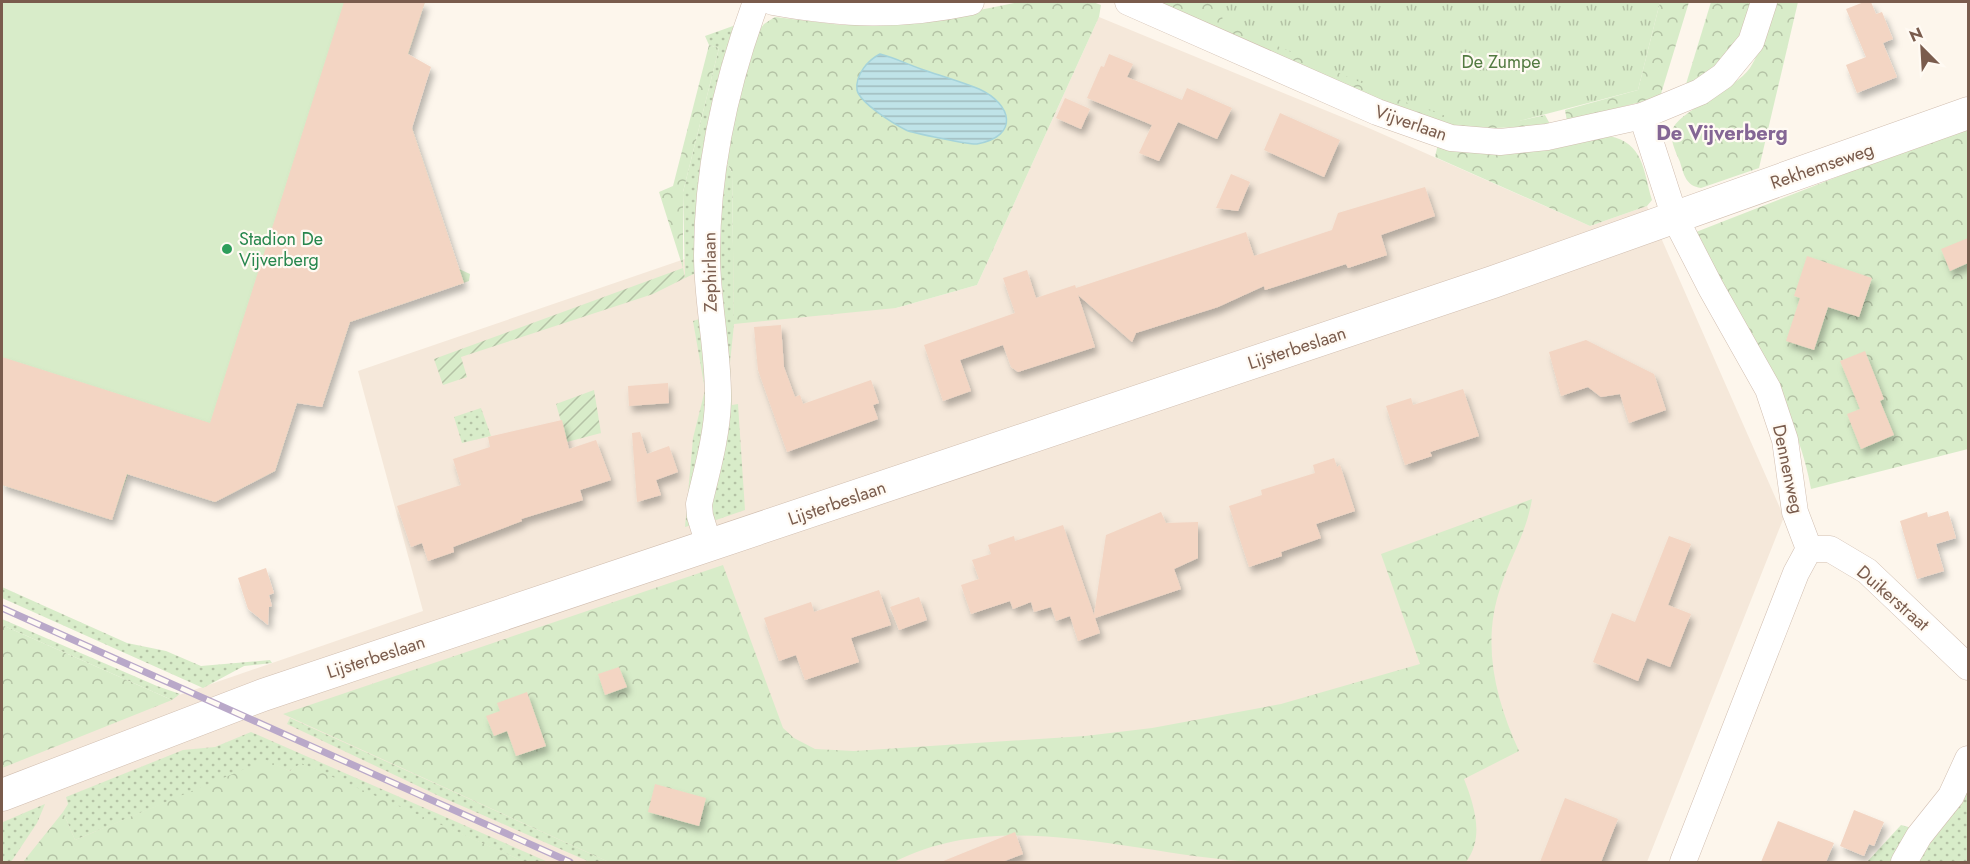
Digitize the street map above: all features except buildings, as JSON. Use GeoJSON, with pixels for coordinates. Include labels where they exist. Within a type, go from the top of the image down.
{"type":"FeatureCollection","features":[{"type":"Feature","properties":{"kind":"street","name":"Zephirlaan"},"geometry":{"type":"LineString","coordinates":[[709,545],[700,516],[699,504],[716,425],[718,398],[708,296],[707,254],[711,192],[720,120],[737,52],[756,2]]}},
{"type":"Feature","properties":{"kind":"street"},"geometry":{"type":"LineString","coordinates":[[773,2],[825,12],[877,14],[971,2]]}},
{"type":"Feature","properties":{"kind":"street","name":"Vijverlaan"},"geometry":{"type":"LineString","coordinates":[[1128,2],[1377,112],[1451,138],[1500,142],[1547,137],[1642,116],[1700,92],[1723,76],[1751,42],[1764,2]]}},
{"type":"Feature","properties":{"kind":"street","name":"Rekhemseweg"},"geometry":{"type":"LineString","coordinates":[[1675,218],[1968,113]]}},
{"type":"Feature","properties":{"kind":"street"},"geometry":{"type":"LineString","coordinates":[[1642,116],[1675,218]]}},
{"type":"Feature","properties":{"kind":"street","name":"Lijsterbeslaan"},"geometry":{"type":"LineString","coordinates":[[2,795],[263,695],[1493,282],[1675,218]]}},
{"type":"Feature","properties":{"kind":"street","name":"Dennenweg"},"geometry":{"type":"LineString","coordinates":[[1675,218],[1711,288],[1768,389],[1785,440],[1795,512],[1809,549]]}},
{"type":"Feature","properties":{"kind":"street"},"geometry":{"type":"LineString","coordinates":[[1683,862],[1796,573],[1809,549]]}},
{"type":"Feature","properties":{"kind":"street","name":"Duikerstraat"},"geometry":{"type":"LineString","coordinates":[[1809,549],[1830,549],[1867,571],[1967,663]]}},
{"type":"Feature","properties":{"kind":"street"},"geometry":{"type":"LineString","coordinates":[[1904,862],[1919,836],[1951,796],[1968,759]]}},
{"type":"Feature","properties":{"kind":"shaded area"},"geometry":{"type":"Polygon","coordinates":[[[1099,17],[1371,129],[1590,226],[1647,206],[1784,517],[1647,862],[2,862],[2,756],[423,611],[358,371],[746,238],[896,308],[977,285],[1099,17]]]}},
{"type":"Feature","properties":{"kind":"green space","name":"Stadion De Vijverberg"},"geometry":{"type":"Polygon","coordinates":[[[2,2],[425,2],[402,74],[412,128],[459,269],[470,274],[469,281],[350,322],[323,404],[303,384],[275,471],[215,502],[128,474],[112,520],[2,485],[2,2]]]}},
{"type":"Feature","properties":{"kind":"green space"},"geometry":{"type":"Polygon","coordinates":[[[1019,2],[1093,2],[1101,5],[1099,17],[977,285],[896,308],[734,324],[732,172],[722,155],[748,44],[764,24],[775,17],[842,25],[890,25],[930,20],[1019,2]]]}},
{"type":"Feature","properties":{"kind":"green space"},"geometry":{"type":"Polygon","coordinates":[[[1148,2],[1242,2],[1518,121],[1545,115],[1550,124],[1481,128],[1447,125],[1413,118],[1148,2]]]}},
{"type":"Feature","properties":{"kind":"green space","name":"De Zumpe"},"geometry":{"type":"Polygon","coordinates":[[[1220,2],[1660,2],[1638,90],[1508,124],[1458,120],[1405,102],[1223,22],[1220,2]]]}},
{"type":"Feature","properties":{"kind":"green space"},"geometry":{"type":"Polygon","coordinates":[[[1660,2],[1689,2],[1660,97],[1567,121],[1565,110],[1638,90],[1660,2]]]}},
{"type":"Feature","properties":{"kind":"green space"},"geometry":{"type":"Polygon","coordinates":[[[1711,2],[1756,2],[1740,45],[1698,79],[1686,84],[1711,2]]]}},
{"type":"Feature","properties":{"kind":"green space"},"geometry":{"type":"Polygon","coordinates":[[[1772,2],[1798,2],[1759,168],[1701,188],[1696,187],[1684,175],[1673,143],[1672,131],[1684,116],[1743,76],[1750,68],[1761,44],[1772,2]]]}},
{"type":"Feature","properties":{"kind":"green space"},"geometry":{"type":"Polygon","coordinates":[[[733,26],[737,28],[696,273],[685,278],[683,192],[719,48],[709,45],[705,36],[733,26]]]}},
{"type":"Feature","properties":{"kind":"green space"},"geometry":{"type":"Polygon","coordinates":[[[709,45],[719,48],[683,192],[683,268],[659,192],[673,186],[709,45]]]}},
{"type":"Feature","properties":{"kind":"green space"},"geometry":{"type":"Polygon","coordinates":[[[1968,126],[1968,449],[1811,489],[1803,457],[1779,393],[1695,242],[1696,232],[1968,126]]]}},
{"type":"Feature","properties":{"kind":"green space"},"geometry":{"type":"Polygon","coordinates":[[[1609,136],[1621,140],[1636,151],[1644,168],[1652,200],[1647,206],[1590,226],[1435,157],[1438,144],[1609,136]]]}},
{"type":"Feature","properties":{"kind":"green space"},"geometry":{"type":"Polygon","coordinates":[[[721,155],[732,172],[734,324],[730,363],[732,405],[738,404],[745,510],[716,520],[710,518],[721,155]]]}},
{"type":"Feature","properties":{"kind":"green space"},"geometry":{"type":"Polygon","coordinates":[[[683,268],[685,278],[653,294],[461,357],[467,377],[443,385],[434,359],[683,268]]]}},
{"type":"Feature","properties":{"kind":"green space"},"geometry":{"type":"Polygon","coordinates":[[[699,319],[702,322],[709,389],[696,524],[685,527],[693,438],[705,390],[693,321],[699,319]]]}},
{"type":"Feature","properties":{"kind":"green space"},"geometry":{"type":"Polygon","coordinates":[[[594,390],[601,433],[567,442],[556,404],[594,390]]]}},
{"type":"Feature","properties":{"kind":"green space"},"geometry":{"type":"Polygon","coordinates":[[[481,408],[491,436],[462,443],[454,417],[481,408]]]}},
{"type":"Feature","properties":{"kind":"green space"},"geometry":{"type":"Polygon","coordinates":[[[1532,499],[1522,533],[1501,586],[1492,628],[1497,690],[1519,751],[1464,779],[1476,821],[1475,842],[1466,862],[1257,862],[1073,839],[1027,836],[981,837],[937,845],[894,862],[609,862],[283,714],[723,565],[783,728],[794,738],[815,749],[854,751],[1085,736],[1152,728],[1281,704],[1420,664],[1381,554],[1532,499]]]}},
{"type":"Feature","properties":{"kind":"green space"},"geometry":{"type":"Polygon","coordinates":[[[2,587],[127,643],[166,651],[201,666],[270,660],[272,663],[244,666],[203,688],[2,598],[2,587]]]}},
{"type":"Feature","properties":{"kind":"green space"},"geometry":{"type":"Polygon","coordinates":[[[2,619],[180,694],[172,700],[2,625],[2,619]]]}},
{"type":"Feature","properties":{"kind":"green space"},"geometry":{"type":"Polygon","coordinates":[[[2,625],[172,700],[2,768],[2,625]]]}},
{"type":"Feature","properties":{"kind":"green space"},"geometry":{"type":"Polygon","coordinates":[[[290,718],[609,862],[590,862],[439,796],[287,724],[290,718]]]}},
{"type":"Feature","properties":{"kind":"green space"},"geometry":{"type":"Polygon","coordinates":[[[251,732],[548,862],[525,862],[301,764],[290,771],[266,761],[75,840],[63,812],[68,804],[66,797],[183,750],[215,747],[251,732]]]}},
{"type":"Feature","properties":{"kind":"green space"},"geometry":{"type":"Polygon","coordinates":[[[266,760],[290,771],[301,763],[525,862],[23,862],[63,812],[75,840],[266,760]]]}},
{"type":"Feature","properties":{"kind":"green space"},"geometry":{"type":"Polygon","coordinates":[[[1968,777],[1968,862],[1917,862],[1968,777]]]}},
{"type":"Feature","properties":{"kind":"green space"},"geometry":{"type":"Polygon","coordinates":[[[45,804],[37,823],[11,862],[2,862],[3,822],[45,804]]]}},
{"type":"Feature","properties":{"kind":"green space"},"geometry":{"type":"Polygon","coordinates":[[[1901,825],[1912,828],[1896,862],[1867,862],[1901,825]]]}},
{"type":"Feature","properties":{"kind":"water"},"geometry":{"type":"Polygon","coordinates":[[[880,54],[973,86],[990,95],[1004,111],[1005,127],[991,140],[977,144],[906,130],[871,107],[857,90],[858,79],[863,69],[880,54]]]}},
{"type":"Feature","properties":{"kind":"railway"},"geometry":{"type":"LineString","coordinates":[[2,608],[570,862]]}},
{"type":"Feature","properties":{"kind":"place","name":"Stadion De Vijverberg"},"geometry":{"type":"Point","coordinates":[227,249]}},
{"type":"Feature","properties":{"kind":"district","name":"De Vijverberg"},"geometry":{"type":"Point","coordinates":[1722,133]}}]}
